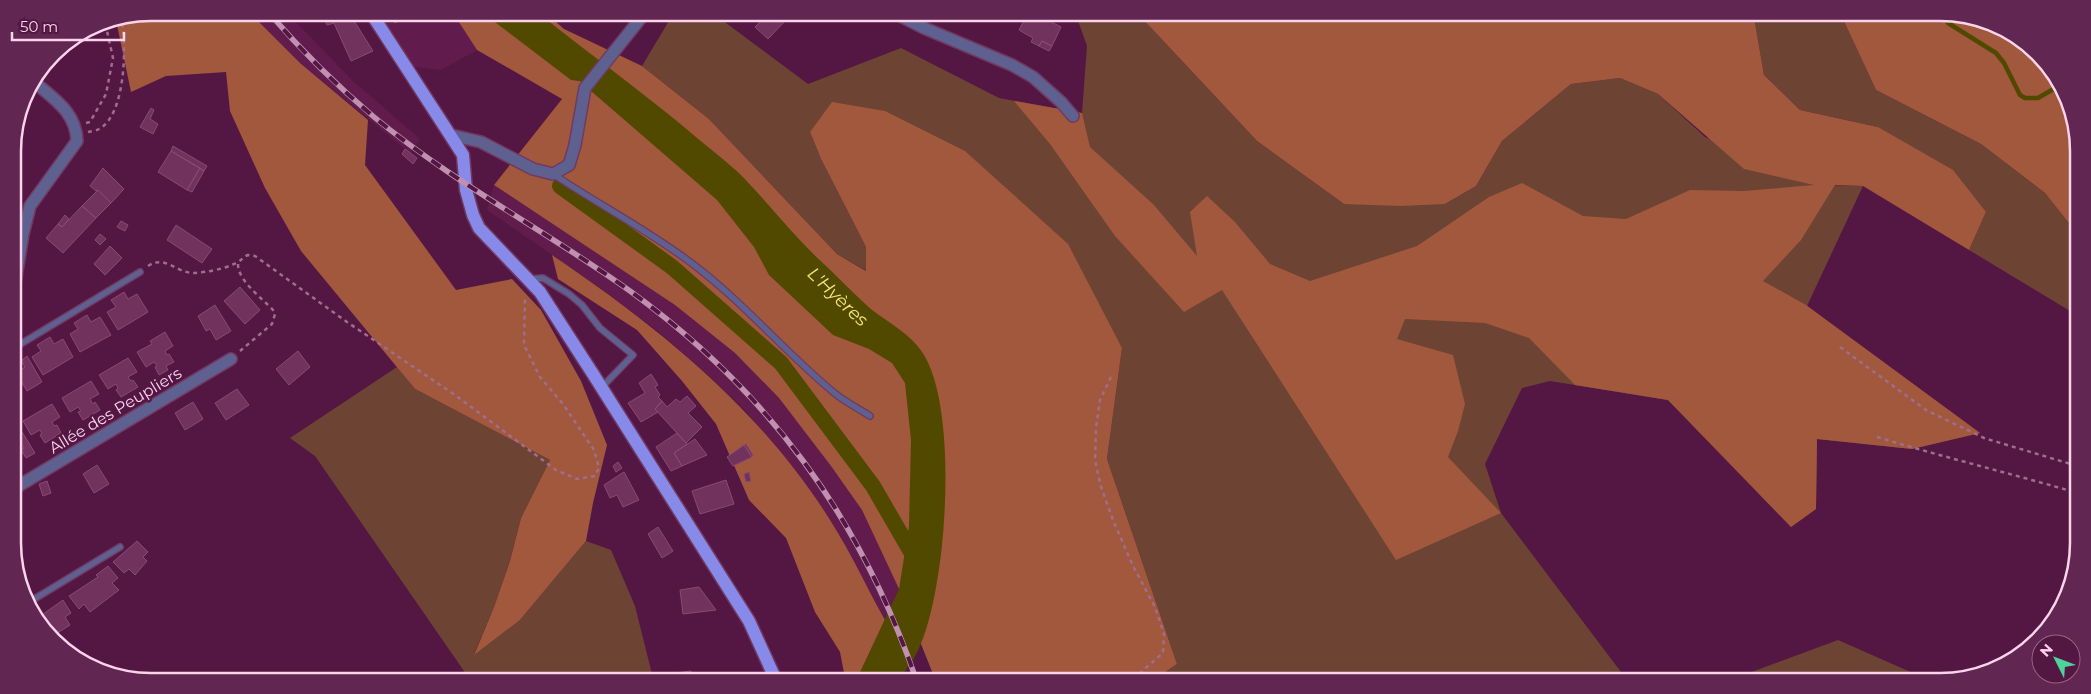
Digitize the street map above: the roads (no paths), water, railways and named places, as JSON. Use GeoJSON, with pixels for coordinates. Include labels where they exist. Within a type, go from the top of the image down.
{"type":"FeatureCollection","features":[{"type":"Feature","properties":{"kind":"main road"},"geometry":{"type":"LineString","coordinates":[[377,22],[463,155],[466,190],[473,215],[480,228],[540,292],[602,387],[749,622],[772,673]]}},
{"type":"Feature","properties":{"kind":"street"},"geometry":{"type":"LineString","coordinates":[[451,136],[481,142],[533,169],[553,174],[569,165],[575,145],[585,88],[638,22]]}},
{"type":"Feature","properties":{"kind":"street"},"geometry":{"type":"LineString","coordinates":[[912,22],[1012,64],[1033,77],[1061,102],[1073,116]]}},
{"type":"Feature","properties":{"kind":"street"},"geometry":{"type":"LineString","coordinates":[[22,241],[30,206],[77,141],[76,128],[64,108],[39,86]]}},
{"type":"Feature","properties":{"kind":"street","name":"Allée des Peupliers"},"geometry":{"type":"LineString","coordinates":[[21,484],[231,359]]}},
{"type":"Feature","properties":{"kind":"lane"},"geometry":{"type":"LineString","coordinates":[[553,174],[667,245],[695,266],[750,313],[797,360],[834,393],[870,416]]}},
{"type":"Feature","properties":{"kind":"lane"},"geometry":{"type":"LineString","coordinates":[[21,343],[140,272]]}},
{"type":"Feature","properties":{"kind":"lane"},"geometry":{"type":"LineString","coordinates":[[527,279],[543,278],[569,294],[582,305],[600,328],[634,355],[602,387]]}},
{"type":"Feature","properties":{"kind":"lane"},"geometry":{"type":"LineString","coordinates":[[35,600],[120,547]]}},
{"type":"Feature","properties":{"kind":"water"},"geometry":{"type":"Polygon","coordinates":[[[495,22],[527,22],[582,66],[620,92],[728,182],[808,268],[902,350],[913,365],[920,382],[925,403],[931,453],[930,531],[925,577],[919,603],[894,673],[860,673],[899,589],[909,526],[911,440],[905,383],[892,363],[869,349],[833,335],[769,275],[754,247],[717,200],[591,91],[586,82],[571,80],[495,22]]]}},
{"type":"Feature","properties":{"kind":"waterway"},"geometry":{"type":"LineString","coordinates":[[1947,21],[1996,53],[2004,63],[2020,95],[2025,98],[2038,98],[2054,89]]}},
{"type":"Feature","properties":{"kind":"waterway","name":"L'Hyères"},"geometry":{"type":"LineString","coordinates":[[527,22],[723,177],[803,263],[861,319],[903,350],[913,364],[923,390],[929,425],[931,508],[921,591],[913,625],[902,651],[886,673]]}},
{"type":"Feature","properties":{"kind":"waterway"},"geometry":{"type":"LineString","coordinates":[[560,186],[672,267],[781,363],[873,486],[925,576]]}},
{"type":"Feature","properties":{"kind":"railway"},"geometry":{"type":"LineString","coordinates":[[277,22],[306,54],[374,117],[436,164],[630,291],[680,330],[725,371],[766,415],[804,462],[837,511],[867,564],[893,620],[913,673]]}}]}
